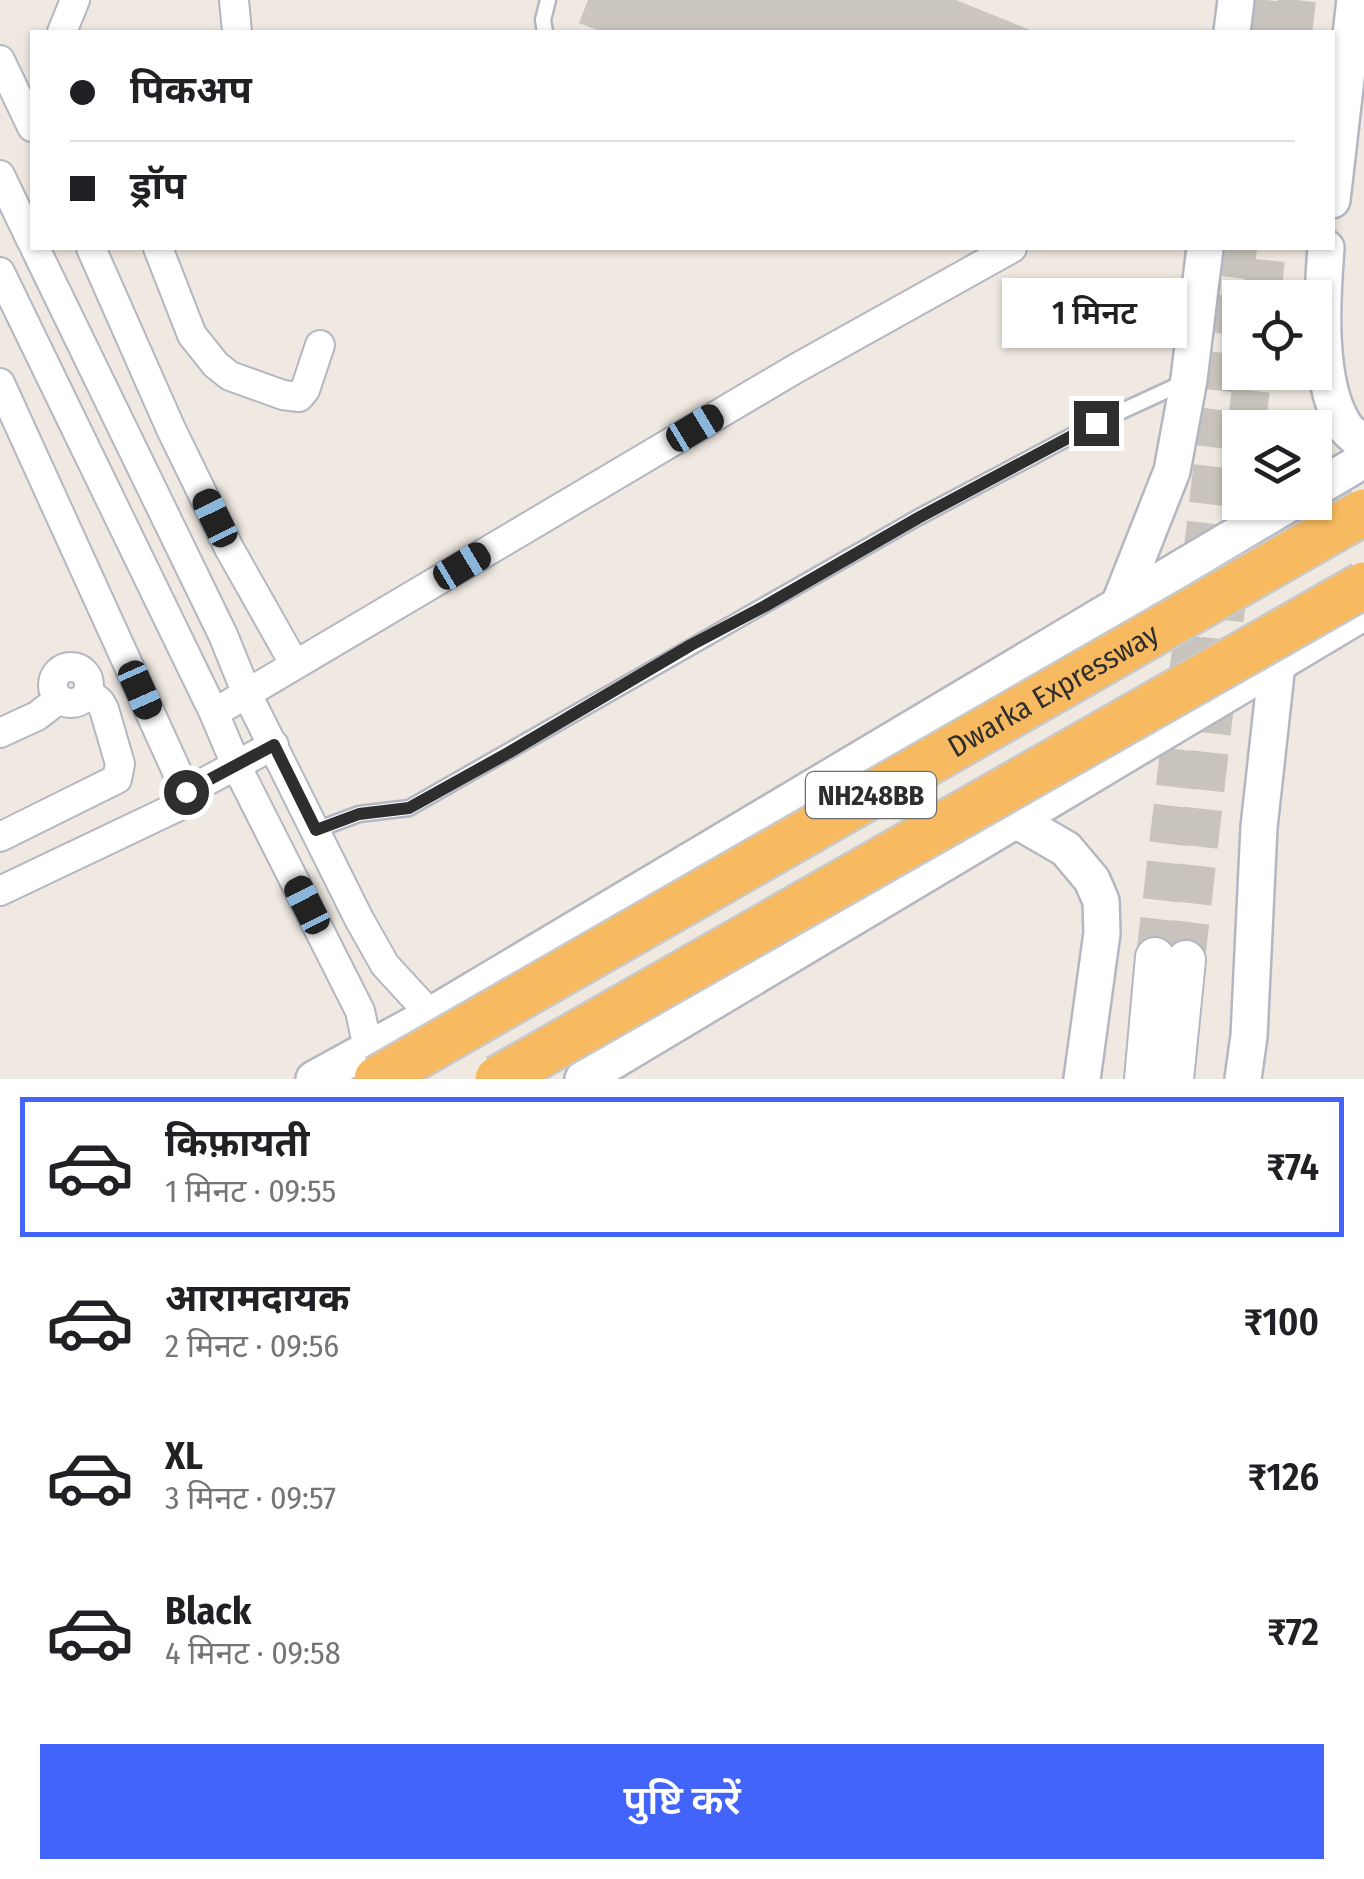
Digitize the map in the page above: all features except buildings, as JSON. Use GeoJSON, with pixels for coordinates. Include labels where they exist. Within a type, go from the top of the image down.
{"type":"FeatureCollection","features":[{"type":"Feature","properties":{"kind":"highway","name":"Dwarka Expressway"},"geometry":{"type":"LineString","coordinates":[[372,1064],[1364,512]]}},
{"type":"Feature","properties":{"kind":"highway","name":"Dwarka Expressway"},"geometry":{"type":"LineString","coordinates":[[498,1079],[1359,616]]}},
{"type":"Feature","properties":{"kind":"main road"},"geometry":{"type":"LineString","coordinates":[[1144,1079],[1170,958],[1174,1079]]}},
{"type":"Feature","properties":{"kind":"street"},"geometry":{"type":"LineString","coordinates":[[63,30],[75,0]]}},
{"type":"Feature","properties":{"kind":"street"},"geometry":{"type":"LineString","coordinates":[[234,0],[238,30]]}},
{"type":"Feature","properties":{"kind":"street"},"geometry":{"type":"LineString","coordinates":[[1232,30],[1236,0]]}},
{"type":"Feature","properties":{"kind":"street"},"geometry":{"type":"LineString","coordinates":[[1335,174],[1355,0]]}},
{"type":"Feature","properties":{"kind":"street"},"geometry":{"type":"LineString","coordinates":[[0,60],[30,122]]}},
{"type":"Feature","properties":{"kind":"street"},"geometry":{"type":"LineString","coordinates":[[0,175],[30,239]]}},
{"type":"Feature","properties":{"kind":"street"},"geometry":{"type":"LineString","coordinates":[[0,260],[30,246]]}},
{"type":"Feature","properties":{"kind":"street"},"geometry":{"type":"LineString","coordinates":[[35,250],[359,919],[385,965],[431,1015]]}},
{"type":"Feature","properties":{"kind":"street"},"geometry":{"type":"LineString","coordinates":[[91,250],[171,430],[229,548],[295,665]]}},
{"type":"Feature","properties":{"kind":"street"},"geometry":{"type":"LineString","coordinates":[[159,250],[192,335],[230,376],[299,397],[320,345]]}},
{"type":"Feature","properties":{"kind":"street"},"geometry":{"type":"LineString","coordinates":[[214,714],[794,369],[1008,250]]}},
{"type":"Feature","properties":{"kind":"street"},"geometry":{"type":"LineString","coordinates":[[1119,605],[1172,472],[1189,380],[1205,250]]}},
{"type":"Feature","properties":{"kind":"street"},"geometry":{"type":"LineString","coordinates":[[1326,250],[1324,348],[1332,396],[1347,428],[1364,444]]}},
{"type":"Feature","properties":{"kind":"street"},"geometry":{"type":"LineString","coordinates":[[0,272],[236,765],[360,1010],[372,1064]]}},
{"type":"Feature","properties":{"kind":"street"},"geometry":{"type":"LineString","coordinates":[[0,383],[187,801],[0,892]]}},
{"type":"Feature","properties":{"kind":"street"},"geometry":{"type":"LineString","coordinates":[[1332,479],[1364,460]]}},
{"type":"Feature","properties":{"kind":"street"},"geometry":{"type":"LineString","coordinates":[[314,1079],[372,1064],[431,1015],[1262,520]]}},
{"type":"Feature","properties":{"kind":"street"},"geometry":{"type":"LineString","coordinates":[[583,1079],[1359,616]]}},
{"type":"Feature","properties":{"kind":"street"},"geometry":{"type":"LineString","coordinates":[[1243,1079],[1249,1036],[1259,827],[1276,664]]}},
{"type":"Feature","properties":{"kind":"street"},"geometry":{"type":"LineString","coordinates":[[0,733],[37,716],[59,699],[52,682],[55,676],[64,668],[77,668],[88,681],[88,692],[104,709],[120,764],[114,782],[0,837]]}},
{"type":"Feature","properties":{"kind":"street"},"geometry":{"type":"LineString","coordinates":[[186,792],[274,745]]}},
{"type":"Feature","properties":{"kind":"street"},"geometry":{"type":"LineString","coordinates":[[1016,820],[1066,849],[1092,880],[1101,901],[1102,933],[1082,1079]]}},
{"type":"Feature","properties":{"kind":"lane"},"geometry":{"type":"LineString","coordinates":[[545,30],[548,0]]}},
{"type":"Feature","properties":{"kind":"lane"},"geometry":{"type":"LineString","coordinates":[[316,830],[359,814],[409,808],[948,501],[1142,400],[1189,380]]}},
{"type":"Feature","properties":{"kind":"tunnel"},"geometry":{"type":"LineString","coordinates":[[1263,30],[1266,0]]}},
{"type":"Feature","properties":{"kind":"tunnel"},"geometry":{"type":"LineString","coordinates":[[1293,30],[1297,0]]}},
{"type":"Feature","properties":{"kind":"tunnel"},"geometry":{"type":"LineString","coordinates":[[1155,957],[1238,250]]}},
{"type":"Feature","properties":{"kind":"tunnel"},"geometry":{"type":"LineString","coordinates":[[1264,280],[1267,250]]}},
{"type":"Feature","properties":{"kind":"tunnel"},"geometry":{"type":"LineString","coordinates":[[1248,410],[1251,390]]}},
{"type":"Feature","properties":{"kind":"tunnel"},"geometry":{"type":"LineString","coordinates":[[1186,960],[1236,520]]}},
{"type":"Feature","properties":{"kind":"route"},"geometry":{"type":"LineString","coordinates":[[186,792],[274,745],[316,830],[359,814],[409,808],[691,645],[1096,423]]}}]}
